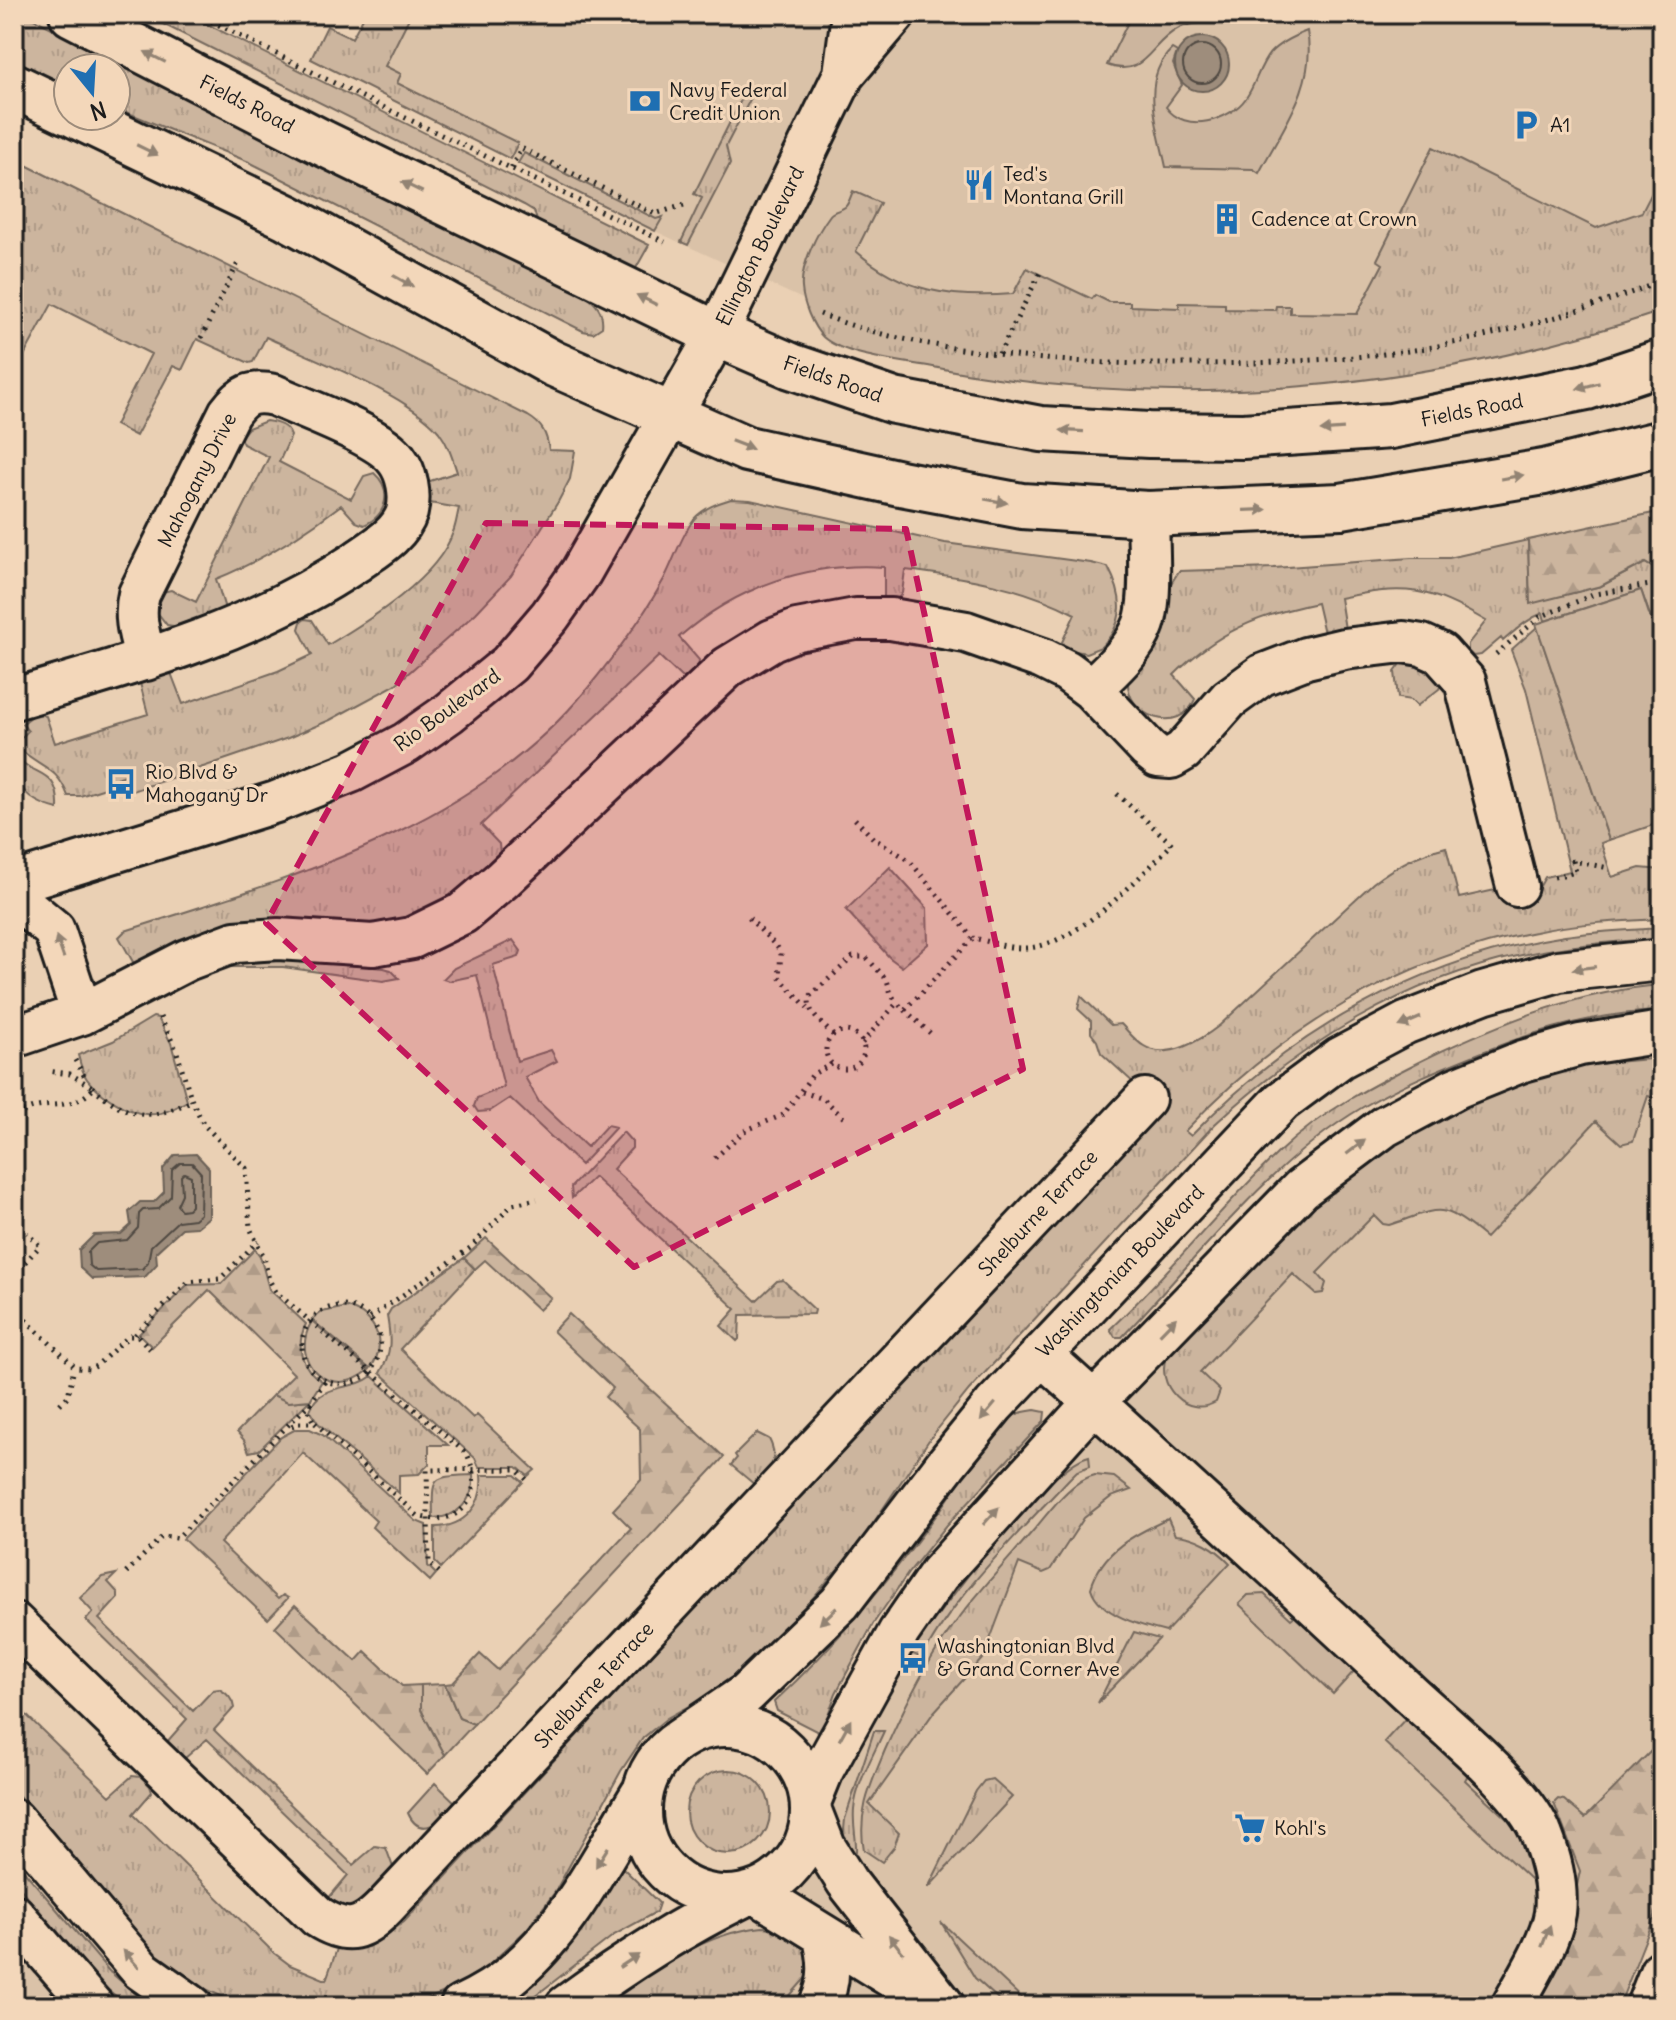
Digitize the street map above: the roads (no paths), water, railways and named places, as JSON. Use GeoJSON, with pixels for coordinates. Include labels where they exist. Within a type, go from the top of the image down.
{"type":"FeatureCollection","features":[{"type":"Feature","properties":{"kind":"main road","name":"Fields Road"},"geometry":{"type":"LineString","coordinates":[[72,14],[323,143],[717,334],[791,366],[894,401],[1041,429],[1243,436],[1391,426],[1587,387],[1662,362]]}},
{"type":"Feature","properties":{"kind":"main road"},"geometry":{"type":"LineString","coordinates":[[14,86],[52,104]]}},
{"type":"Feature","properties":{"kind":"main road"},"geometry":{"type":"LineString","coordinates":[[110,132],[287,217],[552,363],[747,449],[900,483],[1022,506],[1148,514],[1341,506],[1544,472],[1662,443]]}},
{"type":"Feature","properties":{"kind":"main road"},"geometry":{"type":"LineString","coordinates":[[1649,2006],[1662,1973]]}},
{"type":"Feature","properties":{"kind":"street","name":"Ellington Boulevard"},"geometry":{"type":"LineString","coordinates":[[844,74],[852,14]]}},
{"type":"Feature","properties":{"kind":"street","name":"Ellington Boulevard"},"geometry":{"type":"LineString","coordinates":[[670,415],[717,334],[844,74],[895,14]]}},
{"type":"Feature","properties":{"kind":"street","name":"Mahogany Drive"},"geometry":{"type":"LineString","coordinates":[[14,699],[146,660],[251,622],[292,602],[383,544],[407,512],[405,473],[396,458],[382,444],[274,395],[247,393],[229,413],[139,594],[135,609],[146,660]]}},
{"type":"Feature","properties":{"kind":"street","name":"Rio Boulevard"},"geometry":{"type":"LineString","coordinates":[[14,883],[291,796],[351,772],[406,743],[449,713],[509,664],[550,616],[581,572],[670,415]]}},
{"type":"Feature","properties":{"kind":"street"},"geometry":{"type":"LineString","coordinates":[[1091,689],[1126,654],[1144,625],[1148,514]]}},
{"type":"Feature","properties":{"kind":"street"},"geometry":{"type":"LineString","coordinates":[[15,1033],[82,1014],[187,960],[235,942],[278,939],[373,945],[412,938],[463,913],[728,667],[772,640],[797,630],[856,619],[891,619],[966,632],[1043,659],[1067,671],[1091,689],[1148,749],[1165,758],[1183,751],[1229,699],[1262,675],[1306,658],[1344,649],[1403,642],[1422,645],[1440,653],[1465,681],[1517,886]]}},
{"type":"Feature","properties":{"kind":"street"},"geometry":{"type":"LineString","coordinates":[[14,897],[54,930],[82,1014]]}},
{"type":"Feature","properties":{"kind":"street","name":"Washingtonian Boulevard"},"geometry":{"type":"LineString","coordinates":[[679,1740],[746,1694],[840,1603],[994,1405],[1282,1101],[1340,1058],[1406,1023],[1483,993],[1559,971],[1662,960]]}},
{"type":"Feature","properties":{"kind":"street"},"geometry":{"type":"LineString","coordinates":[[566,2006],[625,1963],[690,1922],[773,1883],[791,1867],[804,1847],[811,1806],[824,1768],[899,1632],[939,1574],[1094,1402],[1301,1189],[1385,1126],[1456,1088],[1523,1061],[1580,1045],[1662,1032]]}},
{"type":"Feature","properties":{"kind":"street","name":"Shelburne Terrace"},"geometry":{"type":"LineString","coordinates":[[14,1623],[318,1917],[334,1927],[355,1929],[374,1918],[386,1906],[1145,1099]]}},
{"type":"Feature","properties":{"kind":"street"},"geometry":{"type":"LineString","coordinates":[[1041,1354],[1498,1776],[1523,1803],[1542,1835],[1554,1876],[1555,1914],[1537,1961],[1512,2006]]}},
{"type":"Feature","properties":{"kind":"street"},"geometry":{"type":"LineString","coordinates":[[461,2006],[515,1973],[543,1943],[569,1910],[663,1753],[698,1730],[719,1726],[741,1727],[762,1734],[780,1745],[795,1760],[805,1779],[825,1847],[847,1882],[944,2006]]}},
{"type":"Feature","properties":{"kind":"street"},"geometry":{"type":"LineString","coordinates":[[643,1791],[640,1813],[644,1836],[653,1856],[667,1874],[685,1887],[706,1895],[729,1897],[752,1892],[938,2006]]}},
{"type":"Feature","properties":{"kind":"street"},"geometry":{"type":"LineString","coordinates":[[14,1820],[141,1970],[192,2006]]}},
{"type":"Feature","properties":{"kind":"street"},"geometry":{"type":"LineString","coordinates":[[14,1915],[93,2006]]}},
{"type":"Feature","properties":{"kind":"street"},"geometry":{"type":"LineString","coordinates":[[819,2006],[826,1992],[828,1965],[823,1936]]}},
{"type":"Feature","properties":{"kind":"water"},"geometry":{"type":"Polygon","coordinates":[[[1202,37],[1221,45],[1229,64],[1221,83],[1202,91],[1183,83],[1175,64],[1183,45],[1202,37]]]}},
{"type":"Feature","properties":{"kind":"water"},"geometry":{"type":"Polygon","coordinates":[[[196,1154],[209,1168],[209,1217],[197,1227],[182,1228],[156,1252],[157,1264],[145,1277],[92,1279],[80,1268],[79,1250],[94,1235],[121,1234],[131,1225],[129,1212],[140,1202],[154,1202],[164,1192],[163,1169],[175,1155],[196,1154]]]}},
{"type":"Feature","properties":{"kind":"place","name":"Navy Federal Credit Union"},"geometry":{"type":"Point","coordinates":[645,101]}},
{"type":"Feature","properties":{"kind":"place","name":"A1"},"geometry":{"type":"Point","coordinates":[1526,125]}},
{"type":"Feature","properties":{"kind":"place","name":"Ted's Montana Grill"},"geometry":{"type":"Point","coordinates":[979,185]}},
{"type":"Feature","properties":{"kind":"place","name":"Cadence at Crown"},"geometry":{"type":"Point","coordinates":[1227,219]}},
{"type":"Feature","properties":{"kind":"place","name":"Rio Blvd & Mahogany Dr"},"geometry":{"type":"Point","coordinates":[121,784]}},
{"type":"Feature","properties":{"kind":"place","name":"Washingtonian Blvd & Grand Corner Ave"},"geometry":{"type":"Point","coordinates":[913,1658]}},
{"type":"Feature","properties":{"kind":"place","name":"Kohl's"},"geometry":{"type":"Point","coordinates":[1250,1828]}}]}
